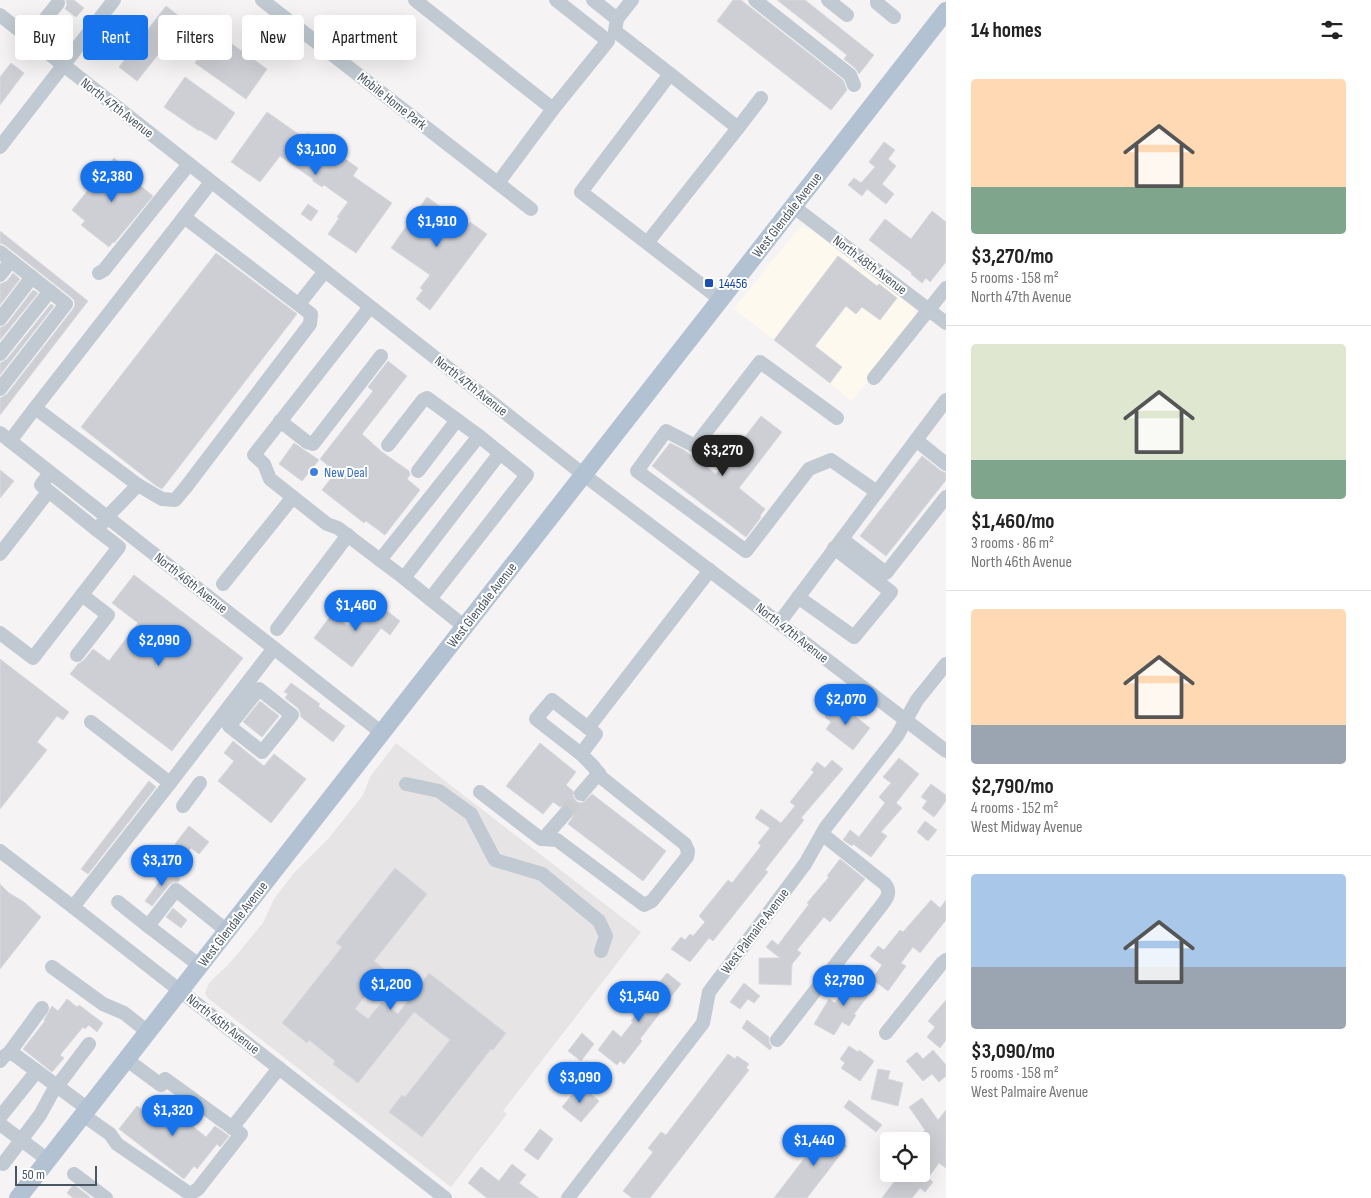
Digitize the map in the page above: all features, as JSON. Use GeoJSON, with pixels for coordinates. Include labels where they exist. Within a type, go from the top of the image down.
{"type":"FeatureCollection","features":[{"type":"Feature","properties":{"kind":"main road","name":"West Glendale Avenue"},"geometry":{"type":"LineString","coordinates":[[18,1198],[946,11]]}},
{"type":"Feature","properties":{"kind":"street"},"geometry":{"type":"LineString","coordinates":[[0,147],[114,0]]}},
{"type":"Feature","properties":{"kind":"street","name":"Mobile Home Park"},"geometry":{"type":"LineString","coordinates":[[262,0],[530,209]]}},
{"type":"Feature","properties":{"kind":"street"},"geometry":{"type":"LineString","coordinates":[[415,0],[553,110]]}},
{"type":"Feature","properties":{"kind":"street"},"geometry":{"type":"LineString","coordinates":[[498,183],[608,41],[556,0]]}},
{"type":"Feature","properties":{"kind":"street"},"geometry":{"type":"LineString","coordinates":[[593,0],[617,19]]}},
{"type":"Feature","properties":{"kind":"street"},"geometry":{"type":"LineString","coordinates":[[632,0],[617,19],[614,31],[738,128]]}},
{"type":"Feature","properties":{"kind":"street"},"geometry":{"type":"LineString","coordinates":[[755,0],[850,75],[854,85]]}},
{"type":"Feature","properties":{"kind":"street"},"geometry":{"type":"LineString","coordinates":[[828,0],[847,15]]}},
{"type":"Feature","properties":{"kind":"street"},"geometry":{"type":"LineString","coordinates":[[877,0],[877,3],[894,16]]}},
{"type":"Feature","properties":{"kind":"street"},"geometry":{"type":"LineString","coordinates":[[48,15],[58,3]]}},
{"type":"Feature","properties":{"kind":"street","name":"North 47th Avenue"},"geometry":{"type":"LineString","coordinates":[[0,16],[15,28]]}},
{"type":"Feature","properties":{"kind":"street","name":"North 47th Avenue"},"geometry":{"type":"LineString","coordinates":[[56,60],[584,475],[946,751]]}},
{"type":"Feature","properties":{"kind":"street"},"geometry":{"type":"LineString","coordinates":[[670,74],[581,192],[721,300]]}},
{"type":"Feature","properties":{"kind":"street"},"geometry":{"type":"LineString","coordinates":[[647,243],[761,98]]}},
{"type":"Feature","properties":{"kind":"street"},"geometry":{"type":"LineString","coordinates":[[99,273],[107,266],[189,164]]}},
{"type":"Feature","properties":{"kind":"street"},"geometry":{"type":"LineString","coordinates":[[5,437],[35,408],[211,182]]}},
{"type":"Feature","properties":{"kind":"street","name":"North 48th Avenue"},"geometry":{"type":"LineString","coordinates":[[794,207],[946,323]]}},
{"type":"Feature","properties":{"kind":"street"},"geometry":{"type":"LineString","coordinates":[[35,408],[138,485],[162,499],[174,500],[186,487],[310,324],[311,314],[184,217]]}},
{"type":"Feature","properties":{"kind":"street"},"geometry":{"type":"LineString","coordinates":[[0,275],[6,257],[66,304],[0,389]]}},
{"type":"Feature","properties":{"kind":"street"},"geometry":{"type":"LineString","coordinates":[[299,304],[325,271]]}},
{"type":"Feature","properties":{"kind":"street"},"geometry":{"type":"LineString","coordinates":[[0,319],[32,277]]}},
{"type":"Feature","properties":{"kind":"street"},"geometry":{"type":"LineString","coordinates":[[874,378],[946,288]]}},
{"type":"Feature","properties":{"kind":"street"},"geometry":{"type":"LineString","coordinates":[[0,354],[50,291]]}},
{"type":"Feature","properties":{"kind":"street"},"geometry":{"type":"LineString","coordinates":[[370,307],[254,456],[264,464],[270,479],[327,524],[338,528],[348,535],[465,627]]}},
{"type":"Feature","properties":{"kind":"street"},"geometry":{"type":"LineString","coordinates":[[280,421],[307,442],[313,444],[381,356]]}},
{"type":"Feature","properties":{"kind":"street"},"geometry":{"type":"LineString","coordinates":[[837,418],[760,362],[695,446],[666,431],[637,471],[746,551],[809,469],[831,460],[877,492]]}},
{"type":"Feature","properties":{"kind":"street"},"geometry":{"type":"LineString","coordinates":[[388,445],[425,398],[428,398],[527,475],[430,599]]}},
{"type":"Feature","properties":{"kind":"street"},"geometry":{"type":"LineString","coordinates":[[779,623],[946,400]]}},
{"type":"Feature","properties":{"kind":"street"},"geometry":{"type":"LineString","coordinates":[[418,471],[457,420]]}},
{"type":"Feature","properties":{"kind":"street"},"geometry":{"type":"LineString","coordinates":[[380,560],[479,436]]}},
{"type":"Feature","properties":{"kind":"street","name":"North 46th Avenue"},"geometry":{"type":"LineString","coordinates":[[5,437],[382,733]]}},
{"type":"Feature","properties":{"kind":"street"},"geometry":{"type":"LineString","coordinates":[[916,440],[946,464]]}},
{"type":"Feature","properties":{"kind":"street"},"geometry":{"type":"LineString","coordinates":[[404,578],[500,453]]}},
{"type":"Feature","properties":{"kind":"street"},"geometry":{"type":"LineString","coordinates":[[0,633],[33,658],[119,547],[41,485],[50,473]]}},
{"type":"Feature","properties":{"kind":"street"},"geometry":{"type":"LineString","coordinates":[[97,530],[138,485]]}},
{"type":"Feature","properties":{"kind":"street"},"geometry":{"type":"LineString","coordinates":[[0,554],[48,492]]}},
{"type":"Feature","properties":{"kind":"street"},"geometry":{"type":"LineString","coordinates":[[223,584],[293,497]]}},
{"type":"Feature","properties":{"kind":"street"},"geometry":{"type":"LineString","coordinates":[[838,544],[886,573],[946,497]]}},
{"type":"Feature","properties":{"kind":"street"},"geometry":{"type":"LineString","coordinates":[[277,629],[348,535]]}},
{"type":"Feature","properties":{"kind":"street"},"geometry":{"type":"LineString","coordinates":[[798,597],[854,637],[891,592],[838,544]]}},
{"type":"Feature","properties":{"kind":"street"},"geometry":{"type":"LineString","coordinates":[[588,728],[710,570]]}},
{"type":"Feature","properties":{"kind":"street"},"geometry":{"type":"LineString","coordinates":[[77,655],[108,615],[82,595]]}},
{"type":"Feature","properties":{"kind":"street"},"geometry":{"type":"LineString","coordinates":[[73,907],[170,783],[233,711],[274,648]]}},
{"type":"Feature","properties":{"kind":"street","name":"West Palmaire Avenue"},"geometry":{"type":"LineString","coordinates":[[568,1198],[703,1023],[709,992],[805,864],[826,827],[897,736],[917,700],[946,664]]}},
{"type":"Feature","properties":{"kind":"street"},"geometry":{"type":"LineString","coordinates":[[259,689],[292,715],[262,752],[229,726],[233,711],[259,689]]}},
{"type":"Feature","properties":{"kind":"street"},"geometry":{"type":"LineString","coordinates":[[480,792],[541,839],[557,840],[644,905],[652,901],[687,857],[688,850],[685,844],[602,778],[599,772],[581,754],[536,719],[552,700],[596,734],[581,754]]}},
{"type":"Feature","properties":{"kind":"street"},"geometry":{"type":"LineString","coordinates":[[92,722],[170,783]]}},
{"type":"Feature","properties":{"kind":"street"},"geometry":{"type":"LineString","coordinates":[[581,794],[599,772]]}},
{"type":"Feature","properties":{"kind":"street"},"geometry":{"type":"LineString","coordinates":[[183,806],[200,783]]}},
{"type":"Feature","properties":{"kind":"street"},"geometry":{"type":"LineString","coordinates":[[406,784],[439,791],[471,814],[495,860],[542,874],[599,921],[606,936],[602,951]]}},
{"type":"Feature","properties":{"kind":"street"},"geometry":{"type":"LineString","coordinates":[[544,839],[565,814]]}},
{"type":"Feature","properties":{"kind":"street"},"geometry":{"type":"LineString","coordinates":[[777,1040],[888,898],[889,893],[886,884],[822,834]]}},
{"type":"Feature","properties":{"kind":"street","name":"North 45th Avenue"},"geometry":{"type":"LineString","coordinates":[[0,851],[445,1198]]}},
{"type":"Feature","properties":{"kind":"street"},"geometry":{"type":"LineString","coordinates":[[148,926],[176,890],[227,931]]}},
{"type":"Feature","properties":{"kind":"street"},"geometry":{"type":"LineString","coordinates":[[118,902],[200,966]]}},
{"type":"Feature","properties":{"kind":"street"},"geometry":{"type":"LineString","coordinates":[[886,1033],[946,960]]}},
{"type":"Feature","properties":{"kind":"street"},"geometry":{"type":"LineString","coordinates":[[52,967],[103,1004],[124,1013],[148,1032]]}},
{"type":"Feature","properties":{"kind":"street"},"geometry":{"type":"LineString","coordinates":[[5,1057],[42,1008]]}},
{"type":"Feature","properties":{"kind":"street"},"geometry":{"type":"LineString","coordinates":[[3,1164],[40,1115],[57,1086],[89,1044]]}},
{"type":"Feature","properties":{"kind":"street"},"geometry":{"type":"LineString","coordinates":[[5,1057],[15,1055],[37,1070],[110,1134],[117,1144],[190,1194],[198,1189],[241,1134],[165,1078],[160,1085],[127,1060]]}},
{"type":"Feature","properties":{"kind":"street"},"geometry":{"type":"LineString","coordinates":[[232,1128],[279,1068]]}},
{"type":"Feature","properties":{"kind":"street"},"geometry":{"type":"LineString","coordinates":[[0,1117],[37,1070]]}},
{"type":"Feature","properties":{"kind":"street"},"geometry":{"type":"LineString","coordinates":[[0,1124],[48,1160]]}},
{"type":"Feature","properties":{"kind":"street"},"geometry":{"type":"LineString","coordinates":[[74,1174],[106,1198]]}},
{"type":"Feature","properties":{"kind":"shaded area"},"geometry":{"type":"Polygon","coordinates":[[[802,227],[810,229],[912,306],[915,311],[916,315],[912,324],[852,401],[734,309],[798,229],[802,227]]]}},
{"type":"Feature","properties":{"kind":"shaded area"},"geometry":{"type":"Polygon","coordinates":[[[396,743],[641,932],[503,1111],[507,1114],[451,1187],[205,994],[212,980],[229,964],[263,923],[274,899],[294,873],[329,838],[363,795],[370,777],[396,743]]]}},
{"type":"Feature","properties":{"kind":"building"},"geometry":{"type":"Polygon","coordinates":[[[66,0],[74,0],[84,8],[76,17],[65,9],[67,5],[66,0]]]}},
{"type":"Feature","properties":{"kind":"building"},"geometry":{"type":"Polygon","coordinates":[[[733,0],[741,0],[843,80],[847,90],[831,110],[717,21],[733,0]]]}},
{"type":"Feature","properties":{"kind":"building"},"geometry":{"type":"Polygon","coordinates":[[[777,0],[805,0],[874,55],[859,74],[844,59],[847,55],[777,0]]]}},
{"type":"Feature","properties":{"kind":"building"},"geometry":{"type":"Polygon","coordinates":[[[166,6],[177,15],[159,15],[166,6]]]}},
{"type":"Feature","properties":{"kind":"building"},"geometry":{"type":"Polygon","coordinates":[[[158,16],[158,55],[137,81],[119,67],[124,60],[148,60],[148,29],[158,16]]]}},
{"type":"Feature","properties":{"kind":"building"},"geometry":{"type":"Polygon","coordinates":[[[232,44],[242,51],[242,60],[254,60],[267,69],[246,99],[195,63],[197,60],[232,60],[232,44]]]}},
{"type":"Feature","properties":{"kind":"building"},"geometry":{"type":"Polygon","coordinates":[[[11,63],[24,73],[0,105],[0,77],[11,63]]]}},
{"type":"Feature","properties":{"kind":"building"},"geometry":{"type":"Polygon","coordinates":[[[185,77],[235,113],[216,140],[199,131],[164,107],[185,77]]]}},
{"type":"Feature","properties":{"kind":"building"},"geometry":{"type":"Polygon","coordinates":[[[267,112],[304,138],[308,133],[358,168],[353,176],[392,203],[356,253],[328,234],[348,202],[324,185],[322,187],[313,181],[313,179],[280,156],[260,182],[231,162],[267,112]]]}},
{"type":"Feature","properties":{"kind":"building"},"geometry":{"type":"Polygon","coordinates":[[[884,142],[895,150],[888,159],[896,166],[882,184],[894,194],[886,204],[867,189],[862,196],[848,185],[854,178],[861,183],[875,167],[869,162],[884,142]]]}},
{"type":"Feature","properties":{"kind":"building"},"geometry":{"type":"Polygon","coordinates":[[[114,158],[130,170],[126,174],[153,196],[109,247],[81,225],[85,221],[72,210],[114,158]]]}},
{"type":"Feature","properties":{"kind":"building"},"geometry":{"type":"Polygon","coordinates":[[[427,197],[467,226],[470,222],[487,234],[430,310],[416,299],[423,290],[420,288],[430,275],[391,248],[427,197]]]}},
{"type":"Feature","properties":{"kind":"building"},"geometry":{"type":"Polygon","coordinates":[[[308,204],[318,211],[311,221],[301,214],[308,204]]]}},
{"type":"Feature","properties":{"kind":"building"},"geometry":{"type":"Polygon","coordinates":[[[932,211],[946,222],[946,262],[930,282],[926,278],[922,283],[869,240],[885,219],[911,239],[932,211]]]}},
{"type":"Feature","properties":{"kind":"building"},"geometry":{"type":"Polygon","coordinates":[[[0,231],[88,301],[0,415],[0,398],[7,394],[75,305],[71,297],[0,243],[0,231]]]}},
{"type":"Feature","properties":{"kind":"building"},"geometry":{"type":"Polygon","coordinates":[[[216,253],[297,314],[162,489],[81,427],[216,253]]]}},
{"type":"Feature","properties":{"kind":"building"},"geometry":{"type":"Polygon","coordinates":[[[838,256],[877,286],[879,284],[897,298],[880,320],[862,307],[856,314],[846,306],[815,346],[842,367],[830,383],[774,340],[838,256]]]}},
{"type":"Feature","properties":{"kind":"building"},"geometry":{"type":"Polygon","coordinates":[[[13,273],[20,279],[0,305],[0,284],[7,281],[13,273]]]}},
{"type":"Feature","properties":{"kind":"building"},"geometry":{"type":"Polygon","coordinates":[[[33,290],[38,293],[0,340],[0,328],[7,324],[33,290]]]}},
{"type":"Feature","properties":{"kind":"building"},"geometry":{"type":"Polygon","coordinates":[[[51,304],[54,306],[0,375],[0,363],[7,359],[51,304]]]}},
{"type":"Feature","properties":{"kind":"building"},"geometry":{"type":"Polygon","coordinates":[[[388,361],[407,376],[362,434],[382,452],[409,471],[410,475],[407,479],[420,490],[385,535],[366,521],[364,523],[322,490],[336,472],[320,459],[373,391],[368,387],[388,361]]]}},
{"type":"Feature","properties":{"kind":"building"},"geometry":{"type":"Polygon","coordinates":[[[761,416],[782,432],[739,488],[765,509],[746,537],[652,466],[670,443],[684,450],[716,474],[761,416]]]}},
{"type":"Feature","properties":{"kind":"building"},"geometry":{"type":"Polygon","coordinates":[[[294,443],[319,460],[302,481],[279,464],[294,443]]]}},
{"type":"Feature","properties":{"kind":"building"},"geometry":{"type":"Polygon","coordinates":[[[922,456],[946,473],[946,480],[886,556],[860,536],[922,456]]]}},
{"type":"Feature","properties":{"kind":"building"},"geometry":{"type":"Polygon","coordinates":[[[0,470],[14,481],[0,498],[0,470]]]}},
{"type":"Feature","properties":{"kind":"building"},"geometry":{"type":"Polygon","coordinates":[[[134,575],[243,658],[172,751],[70,674],[93,649],[109,661],[138,623],[112,603],[134,575]]]}},
{"type":"Feature","properties":{"kind":"building"},"geometry":{"type":"Polygon","coordinates":[[[370,598],[400,621],[390,635],[381,628],[352,667],[314,638],[332,614],[348,626],[370,598]]]}},
{"type":"Feature","properties":{"kind":"building"},"geometry":{"type":"Polygon","coordinates":[[[0,659],[69,712],[63,720],[57,716],[37,742],[47,750],[0,809],[0,659]]]}},
{"type":"Feature","properties":{"kind":"building"},"geometry":{"type":"Polygon","coordinates":[[[291,683],[320,704],[318,706],[345,726],[333,742],[301,717],[298,708],[285,698],[288,694],[284,692],[291,683]]]}},
{"type":"Feature","properties":{"kind":"building"},"geometry":{"type":"Polygon","coordinates":[[[260,701],[279,716],[262,737],[243,722],[260,701]]]}},
{"type":"Feature","properties":{"kind":"building"},"geometry":{"type":"Polygon","coordinates":[[[837,702],[870,728],[853,750],[826,729],[831,722],[825,717],[837,702]]]}},
{"type":"Feature","properties":{"kind":"building"},"geometry":{"type":"Polygon","coordinates":[[[233,741],[264,766],[274,754],[306,779],[271,823],[218,781],[234,761],[224,753],[233,741]]]}},
{"type":"Feature","properties":{"kind":"building"},"geometry":{"type":"Polygon","coordinates":[[[540,743],[576,772],[566,785],[573,791],[576,801],[584,802],[592,794],[666,851],[643,881],[568,824],[574,815],[570,807],[566,805],[560,807],[553,802],[543,814],[506,786],[540,743]]]}},
{"type":"Feature","properties":{"kind":"building"},"geometry":{"type":"Polygon","coordinates":[[[899,758],[919,774],[896,803],[902,808],[881,832],[887,836],[871,857],[853,844],[852,846],[843,840],[850,830],[859,837],[885,803],[879,797],[891,783],[883,777],[899,758]]]}},
{"type":"Feature","properties":{"kind":"building"},"geometry":{"type":"Polygon","coordinates":[[[832,760],[843,769],[801,818],[804,820],[765,870],[768,872],[713,941],[709,938],[690,962],[671,949],[681,937],[685,940],[690,934],[693,936],[705,922],[699,916],[728,880],[732,883],[761,846],[758,843],[770,828],[755,818],[761,809],[781,823],[795,806],[790,802],[814,772],[811,770],[817,762],[825,768],[832,760]]]}},
{"type":"Feature","properties":{"kind":"building"},"geometry":{"type":"Polygon","coordinates":[[[149,781],[156,787],[88,874],[81,869],[149,781]]]}},
{"type":"Feature","properties":{"kind":"building"},"geometry":{"type":"Polygon","coordinates":[[[931,784],[946,795],[946,801],[934,817],[922,808],[927,801],[921,797],[931,784]]]}},
{"type":"Feature","properties":{"kind":"building"},"geometry":{"type":"Polygon","coordinates":[[[925,821],[937,830],[928,841],[917,832],[925,821]]]}},
{"type":"Feature","properties":{"kind":"building"},"geometry":{"type":"Polygon","coordinates":[[[189,826],[209,842],[199,854],[191,848],[186,853],[175,844],[189,826]]]}},
{"type":"Feature","properties":{"kind":"building"},"geometry":{"type":"Polygon","coordinates":[[[840,859],[865,879],[830,922],[824,917],[797,950],[801,953],[792,964],[791,985],[759,984],[759,958],[780,958],[766,947],[772,940],[778,945],[809,904],[807,903],[829,877],[827,876],[840,859]]]}},
{"type":"Feature","properties":{"kind":"building"},"geometry":{"type":"Polygon","coordinates":[[[395,868],[427,894],[374,961],[385,970],[355,1009],[368,1019],[382,1002],[398,1014],[429,973],[506,1033],[493,1050],[491,1049],[422,1137],[389,1112],[402,1095],[405,1097],[450,1040],[414,1012],[358,1083],[333,1064],[335,1061],[309,1040],[307,1043],[282,1023],[342,947],[336,943],[395,868]]]}},
{"type":"Feature","properties":{"kind":"building"},"geometry":{"type":"Polygon","coordinates":[[[168,870],[180,879],[178,882],[173,882],[169,885],[152,906],[145,901],[168,870]]]}},
{"type":"Feature","properties":{"kind":"building"},"geometry":{"type":"Polygon","coordinates":[[[0,884],[41,917],[0,969],[0,884]]]}},
{"type":"Feature","properties":{"kind":"building"},"geometry":{"type":"Polygon","coordinates":[[[931,900],[940,908],[946,900],[946,920],[920,953],[913,947],[901,963],[906,966],[888,991],[872,979],[882,965],[870,956],[878,946],[884,950],[900,930],[903,932],[931,900]]]}},
{"type":"Feature","properties":{"kind":"building"},"geometry":{"type":"Polygon","coordinates":[[[173,908],[187,920],[181,928],[166,917],[173,908]]]}},
{"type":"Feature","properties":{"kind":"building"},"geometry":{"type":"Polygon","coordinates":[[[667,973],[681,984],[659,1012],[640,1039],[642,1041],[624,1064],[620,1061],[617,1065],[598,1050],[613,1030],[621,1037],[633,1022],[631,1021],[649,995],[667,973]]]}},
{"type":"Feature","properties":{"kind":"building"},"geometry":{"type":"Polygon","coordinates":[[[854,977],[863,984],[865,981],[874,988],[854,1014],[856,1015],[849,1026],[842,1022],[834,1035],[814,1024],[829,999],[835,1003],[854,977]]]}},
{"type":"Feature","properties":{"kind":"building"},"geometry":{"type":"Polygon","coordinates":[[[744,983],[760,996],[754,1003],[748,999],[740,1009],[730,1002],[744,983]]]}},
{"type":"Feature","properties":{"kind":"building"},"geometry":{"type":"Polygon","coordinates":[[[67,999],[77,1007],[79,1005],[103,1023],[97,1032],[89,1025],[85,1029],[83,1027],[60,1055],[64,1058],[52,1072],[23,1049],[45,1021],[52,1006],[58,1011],[67,999]]]}},
{"type":"Feature","properties":{"kind":"building"},"geometry":{"type":"Polygon","coordinates":[[[946,1000],[946,1040],[940,1048],[927,1037],[935,1027],[928,1021],[946,1000]]]}},
{"type":"Feature","properties":{"kind":"building"},"geometry":{"type":"Polygon","coordinates":[[[747,1020],[769,1037],[769,1043],[772,1047],[770,1050],[742,1028],[747,1020]]]}},
{"type":"Feature","properties":{"kind":"building"},"geometry":{"type":"Polygon","coordinates":[[[582,1033],[594,1044],[581,1061],[568,1051],[582,1033]]]}},
{"type":"Feature","properties":{"kind":"building"},"geometry":{"type":"Polygon","coordinates":[[[849,1046],[858,1052],[859,1050],[874,1061],[860,1081],[841,1068],[845,1063],[840,1059],[849,1046]]]}},
{"type":"Feature","properties":{"kind":"building"},"geometry":{"type":"Polygon","coordinates":[[[933,1050],[946,1065],[946,1076],[939,1082],[932,1074],[923,1081],[906,1061],[917,1052],[923,1059],[933,1050]]]}},
{"type":"Feature","properties":{"kind":"building"},"geometry":{"type":"Polygon","coordinates":[[[728,1054],[735,1059],[737,1056],[749,1064],[746,1068],[749,1070],[650,1198],[632,1198],[623,1191],[653,1152],[648,1148],[661,1132],[666,1135],[728,1054]]]}},
{"type":"Feature","properties":{"kind":"building"},"geometry":{"type":"Polygon","coordinates":[[[878,1069],[890,1071],[888,1079],[903,1083],[898,1106],[871,1099],[878,1069]]]}},
{"type":"Feature","properties":{"kind":"building"},"geometry":{"type":"Polygon","coordinates":[[[580,1085],[599,1101],[581,1122],[562,1107],[580,1085]]]}},
{"type":"Feature","properties":{"kind":"building"},"geometry":{"type":"Polygon","coordinates":[[[169,1098],[179,1106],[182,1102],[198,1115],[190,1124],[206,1137],[215,1126],[229,1136],[220,1147],[217,1144],[197,1169],[194,1166],[184,1179],[119,1129],[137,1106],[153,1118],[169,1098]]]}},
{"type":"Feature","properties":{"kind":"building"},"geometry":{"type":"Polygon","coordinates":[[[922,1098],[938,1120],[946,1110],[946,1168],[939,1163],[930,1175],[930,1132],[924,1132],[925,1130],[909,1107],[922,1098]]]}},
{"type":"Feature","properties":{"kind":"building"},"geometry":{"type":"Polygon","coordinates":[[[849,1100],[882,1125],[876,1132],[844,1107],[849,1100]]]}},
{"type":"Feature","properties":{"kind":"building"},"geometry":{"type":"Polygon","coordinates":[[[540,1129],[553,1139],[538,1160],[524,1150],[540,1129]]]}},
{"type":"Feature","properties":{"kind":"building"},"geometry":{"type":"Polygon","coordinates":[[[826,1130],[830,1133],[834,1130],[844,1138],[841,1141],[847,1146],[807,1198],[774,1198],[826,1130]]]}},
{"type":"Feature","properties":{"kind":"building"},"geometry":{"type":"Polygon","coordinates":[[[512,1164],[526,1175],[519,1183],[539,1198],[487,1198],[468,1183],[481,1167],[499,1181],[512,1164]]]}},
{"type":"Feature","properties":{"kind":"building"},"geometry":{"type":"Polygon","coordinates":[[[930,1180],[933,1182],[925,1192],[920,1188],[912,1198],[882,1198],[894,1182],[930,1182],[930,1180]]]}},
{"type":"Feature","properties":{"kind":"building"},"geometry":{"type":"Polygon","coordinates":[[[73,1185],[91,1198],[73,1198],[67,1193],[73,1185]]]}},
{"type":"Feature","properties":{"kind":"tunnel"},"geometry":{"type":"LineString","coordinates":[[565,814],[581,794]]}},
{"type":"Feature","properties":{"kind":"place","name":"14456"},"geometry":{"type":"Point","coordinates":[709,283]}},
{"type":"Feature","properties":{"kind":"place","name":"New Deal"},"geometry":{"type":"Point","coordinates":[314,472]}}]}
